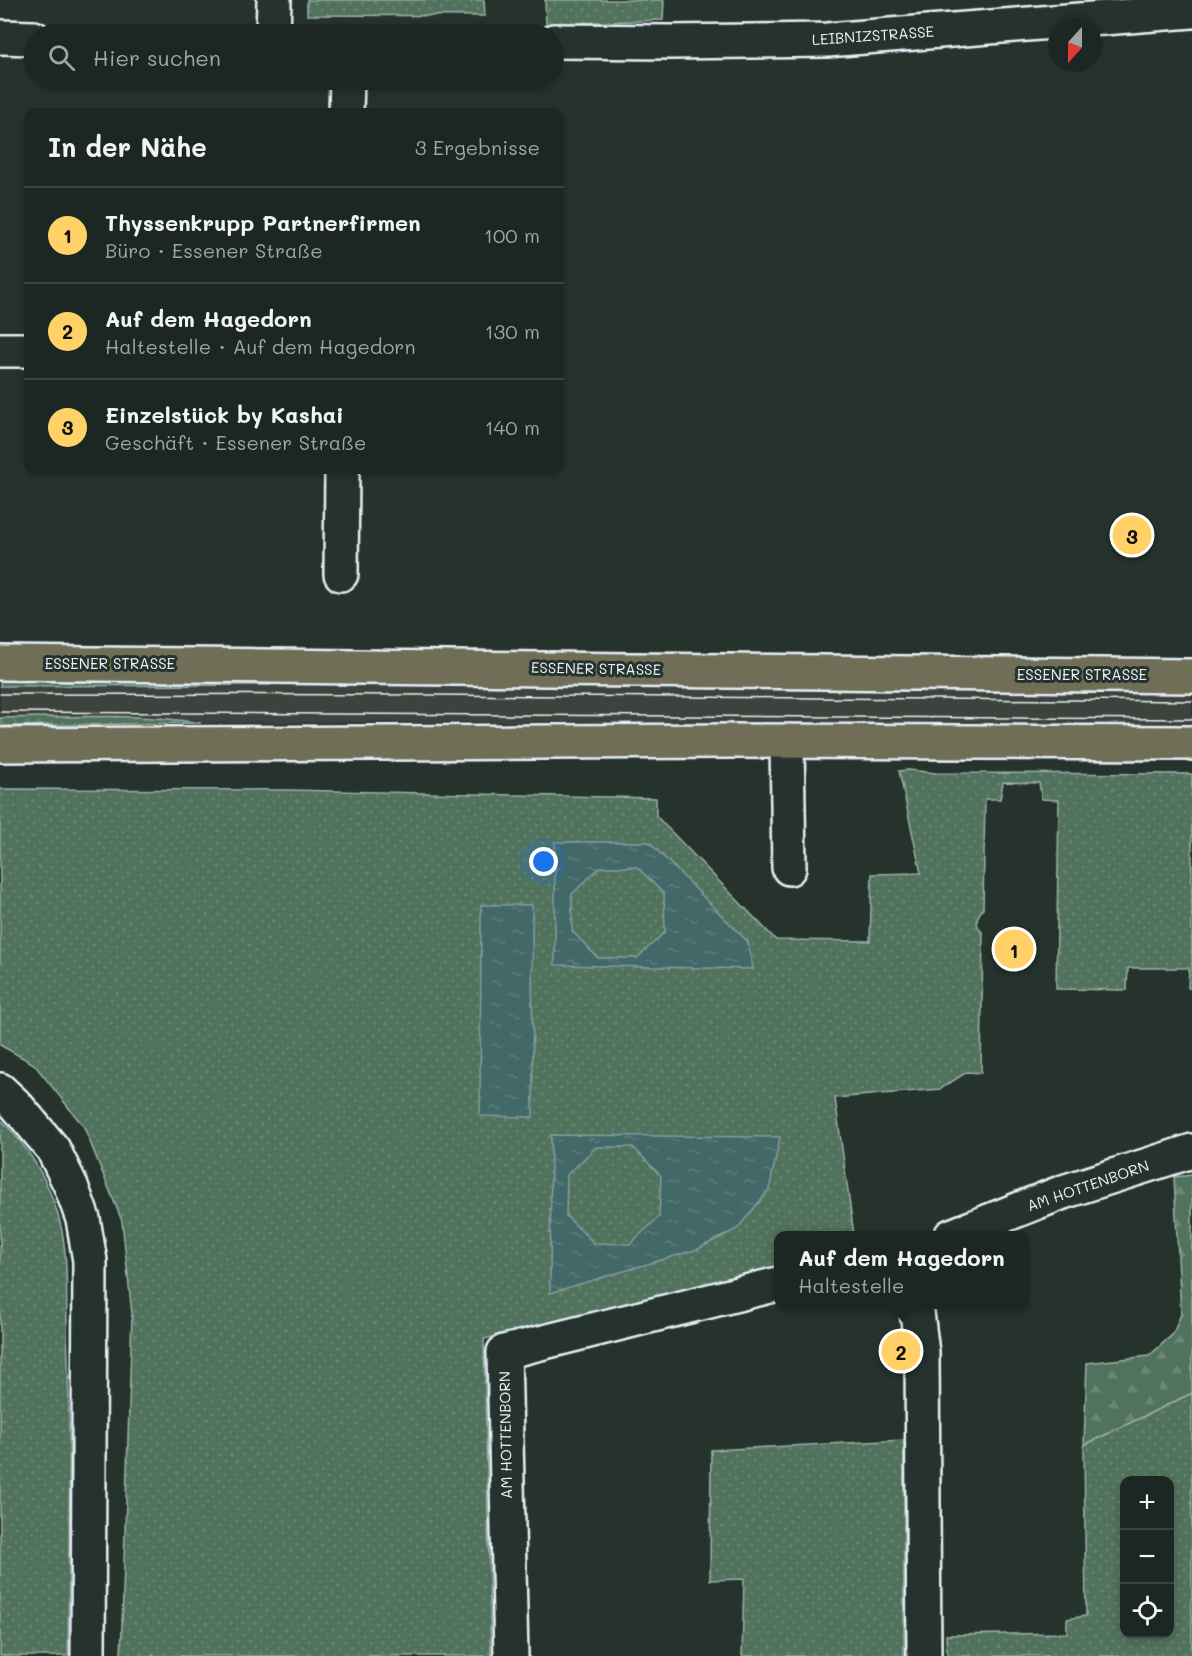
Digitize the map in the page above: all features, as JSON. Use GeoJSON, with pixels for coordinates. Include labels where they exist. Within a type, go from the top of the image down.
{"type":"FeatureCollection","features":[{"type":"Feature","properties":{"kind":"main road","name":"ESSENER STRASSE"},"geometry":{"type":"LineString","coordinates":[[0,663],[1192,676]]}},
{"type":"Feature","properties":{"kind":"main road"},"geometry":{"type":"LineString","coordinates":[[0,745],[148,742],[1192,743]]}},
{"type":"Feature","properties":{"kind":"street"},"geometry":{"type":"LineString","coordinates":[[273,24],[274,0]]}},
{"type":"Feature","properties":{"kind":"street","name":"LEIBNIZSTRASSE"},"geometry":{"type":"LineString","coordinates":[[564,41],[827,40],[1081,10],[1192,11]]}},
{"type":"Feature","properties":{"kind":"street"},"geometry":{"type":"LineString","coordinates":[[0,37],[24,38]]}},
{"type":"Feature","properties":{"kind":"street"},"geometry":{"type":"LineString","coordinates":[[346,108],[347,90]]}},
{"type":"Feature","properties":{"kind":"street"},"geometry":{"type":"LineString","coordinates":[[0,350],[24,350]]}},
{"type":"Feature","properties":{"kind":"street"},"geometry":{"type":"LineString","coordinates":[[341,574],[342,474]]}},
{"type":"Feature","properties":{"kind":"street"},"geometry":{"type":"LineString","coordinates":[[787,742],[789,868]]}},
{"type":"Feature","properties":{"kind":"street"},"geometry":{"type":"LineString","coordinates":[[0,1090],[16,1105],[53,1149],[71,1186],[83,1219],[90,1261],[88,1656]]}},
{"type":"Feature","properties":{"kind":"street","name":"AM HOTTENBORN"},"geometry":{"type":"LineString","coordinates":[[964,1231],[1063,1192],[1192,1152]]}},
{"type":"Feature","properties":{"kind":"street","name":"AM HOTTENBORN"},"geometry":{"type":"LineString","coordinates":[[511,1656],[504,1352],[774,1285]]}},
{"type":"Feature","properties":{"kind":"street"},"geometry":{"type":"LineString","coordinates":[[916,1309],[922,1364],[924,1656]]}},
{"type":"Feature","properties":{"kind":"shaded area"},"geometry":{"type":"Polygon","coordinates":[[[298,680],[1192,692],[1192,728],[557,722],[201,723],[171,719],[0,718],[0,687],[269,685],[298,680]]]}},
{"type":"Feature","properties":{"kind":"green space"},"geometry":{"type":"Polygon","coordinates":[[[307,0],[484,0],[485,16],[307,15],[307,0]]]}},
{"type":"Feature","properties":{"kind":"green space"},"geometry":{"type":"Polygon","coordinates":[[[545,0],[664,0],[663,20],[546,24],[545,0]]]}},
{"type":"Feature","properties":{"kind":"green space"},"geometry":{"type":"Polygon","coordinates":[[[0,678],[298,680],[269,685],[0,686],[0,678]]]}},
{"type":"Feature","properties":{"kind":"green space"},"geometry":{"type":"Polygon","coordinates":[[[126,717],[201,723],[0,726],[0,718],[126,717]]]}},
{"type":"Feature","properties":{"kind":"green space"},"geometry":{"type":"Polygon","coordinates":[[[899,771],[1192,774],[1192,988],[1188,988],[1189,968],[1128,968],[1127,990],[1056,989],[1059,800],[1042,799],[1039,783],[1003,782],[1000,799],[985,799],[983,909],[977,921],[983,933],[981,1073],[967,1072],[940,1089],[835,1098],[853,1231],[774,1231],[774,1273],[484,1339],[491,1656],[121,1656],[132,1314],[122,1221],[84,1127],[34,1064],[0,1045],[0,789],[287,790],[656,798],[656,816],[776,940],[870,941],[872,874],[921,873],[899,771]]]}},
{"type":"Feature","properties":{"kind":"green space"},"geometry":{"type":"Polygon","coordinates":[[[0,1119],[28,1151],[42,1175],[58,1215],[64,1243],[69,1413],[68,1656],[0,1656],[0,1119]]]}},
{"type":"Feature","properties":{"kind":"green space"},"geometry":{"type":"Polygon","coordinates":[[[1192,1175],[1192,1393],[1084,1445],[1087,1363],[1149,1356],[1173,1334],[1181,1314],[1174,1177],[1192,1175]]]}},
{"type":"Feature","properties":{"kind":"green space"},"geometry":{"type":"Polygon","coordinates":[[[1192,1393],[1192,1656],[947,1656],[946,1635],[1067,1633],[1067,1619],[1086,1616],[1084,1445],[1192,1393]]]}},
{"type":"Feature","properties":{"kind":"green space"},"geometry":{"type":"Polygon","coordinates":[[[904,1440],[904,1656],[742,1656],[744,1579],[710,1580],[711,1450],[904,1440]]]}},
{"type":"Feature","properties":{"kind":"water"},"geometry":{"type":"Polygon","coordinates":[[[555,842],[649,842],[748,942],[753,969],[555,965],[555,842]],[[600,867],[572,894],[572,931],[598,958],[637,958],[665,932],[664,894],[637,867],[600,867]]]}},
{"type":"Feature","properties":{"kind":"water"},"geometry":{"type":"Polygon","coordinates":[[[481,905],[532,905],[533,1117],[480,1116],[481,905]]]}},
{"type":"Feature","properties":{"kind":"water"},"geometry":{"type":"Polygon","coordinates":[[[551,1135],[780,1137],[769,1190],[737,1229],[698,1249],[550,1293],[551,1135]],[[596,1147],[567,1175],[566,1216],[594,1243],[630,1244],[659,1217],[661,1176],[633,1147],[596,1147]]]}},
{"type":"Feature","properties":{"kind":"tram line"},"geometry":{"type":"LineString","coordinates":[[0,694],[1192,701]]}},
{"type":"Feature","properties":{"kind":"tram line"},"geometry":{"type":"LineString","coordinates":[[0,712],[1192,719]]}},
{"type":"Feature","properties":{"kind":"place","name":"Einzelstück by Kashai"},"geometry":{"type":"Point","coordinates":[1132,535]}},
{"type":"Feature","properties":{"kind":"place","name":"Thyssenkrupp Partnerfirmen"},"geometry":{"type":"Point","coordinates":[1014,949]}},
{"type":"Feature","properties":{"kind":"place","name":"Auf dem Hagedorn"},"geometry":{"type":"Point","coordinates":[901,1351]}}]}
